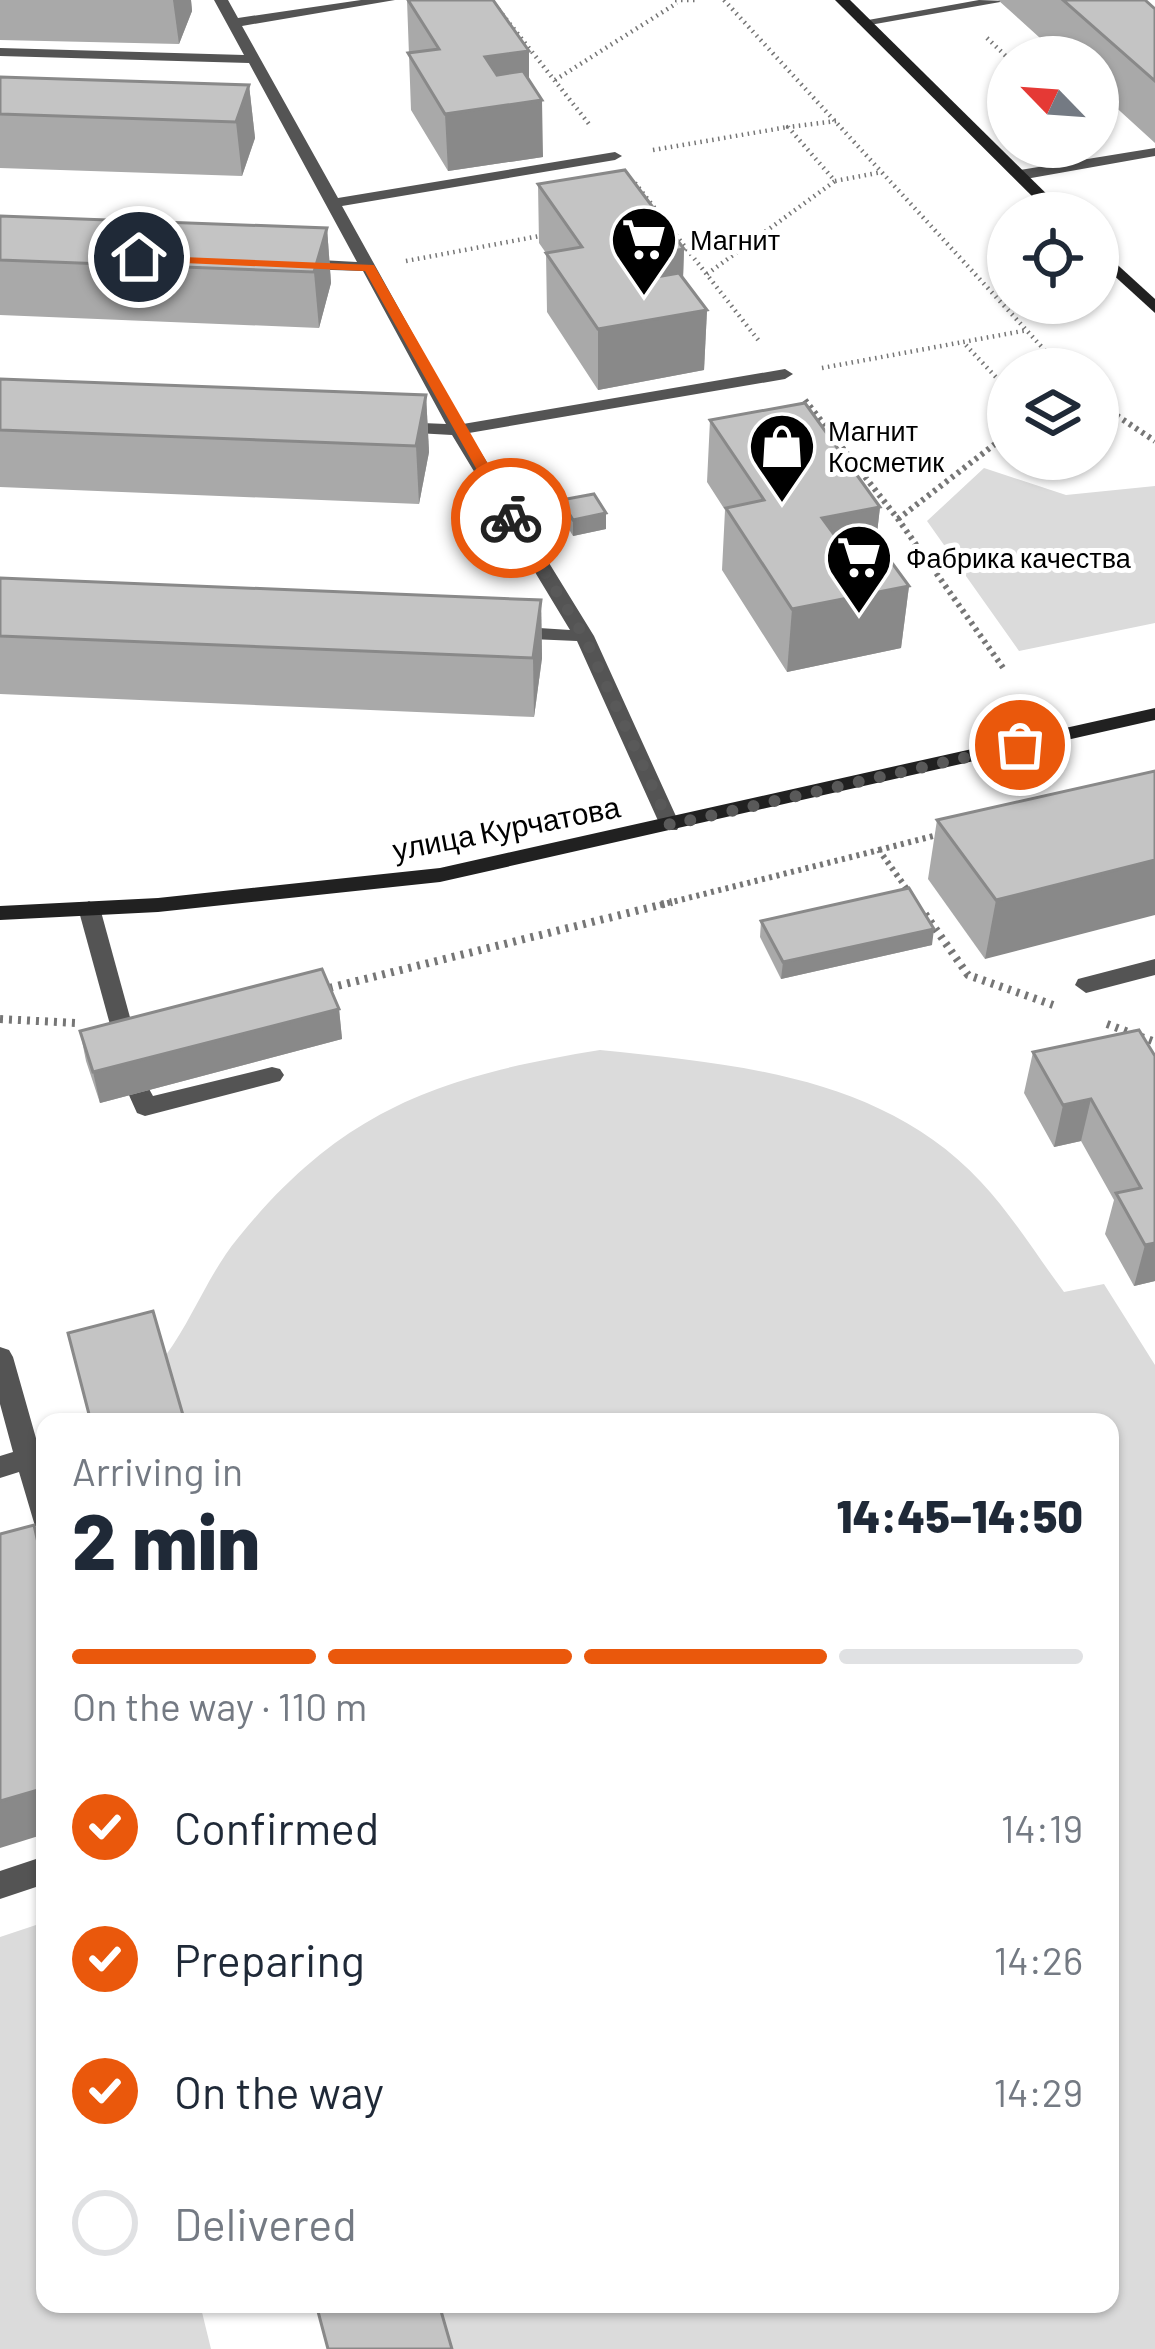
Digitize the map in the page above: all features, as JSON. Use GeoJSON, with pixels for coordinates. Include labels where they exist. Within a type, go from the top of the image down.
{"type":"FeatureCollection","features":[{"type":"Feature","properties":{"kind":"street"},"geometry":{"type":"LineString","coordinates":[[842,0],[1037,192]]}},
{"type":"Feature","properties":{"kind":"street"},"geometry":{"type":"LineString","coordinates":[[1119,273],[1155,308]]}},
{"type":"Feature","properties":{"kind":"street","name":"улица Курчатова"},"geometry":{"type":"LineString","coordinates":[[0,914],[440,875],[1155,714]]}},
{"type":"Feature","properties":{"kind":"lane"},"geometry":{"type":"LineString","coordinates":[[221,0],[458,430],[584,636],[670,825]]}},
{"type":"Feature","properties":{"kind":"lane"},"geometry":{"type":"LineString","coordinates":[[234,23],[388,0]]}},
{"type":"Feature","properties":{"kind":"lane"},"geometry":{"type":"LineString","coordinates":[[864,22],[999,1]]}},
{"type":"Feature","properties":{"kind":"lane"},"geometry":{"type":"LineString","coordinates":[[0,52],[253,59]]}},
{"type":"Feature","properties":{"kind":"lane"},"geometry":{"type":"LineString","coordinates":[[259,112],[283,112]]}},
{"type":"Feature","properties":{"kind":"lane"},"geometry":{"type":"LineString","coordinates":[[1020,175],[1155,152]]}},
{"type":"Feature","properties":{"kind":"lane"},"geometry":{"type":"LineString","coordinates":[[333,203],[615,157]]}},
{"type":"Feature","properties":{"kind":"lane"},"geometry":{"type":"LineString","coordinates":[[277,263],[369,267]]}},
{"type":"Feature","properties":{"kind":"lane"},"geometry":{"type":"LineString","coordinates":[[366,426],[458,430],[785,374]]}},
{"type":"Feature","properties":{"kind":"lane"},"geometry":{"type":"LineString","coordinates":[[490,631],[584,636]]}},
{"type":"Feature","properties":{"kind":"lane"},"geometry":{"type":"LineString","coordinates":[[88,908],[128,1051]]}},
{"type":"Feature","properties":{"kind":"lane"},"geometry":{"type":"LineString","coordinates":[[1086,985],[1155,967]]}},
{"type":"Feature","properties":{"kind":"lane"},"geometry":{"type":"LineString","coordinates":[[140,1093],[145,1107],[272,1075]]}},
{"type":"Feature","properties":{"kind":"lane"},"geometry":{"type":"LineString","coordinates":[[0,1357],[36,1486]]}},
{"type":"Feature","properties":{"kind":"lane"},"geometry":{"type":"LineString","coordinates":[[0,1467],[28,1458]]}},
{"type":"Feature","properties":{"kind":"lane"},"geometry":{"type":"LineString","coordinates":[[0,1885],[36,1873]]}},
{"type":"Feature","properties":{"kind":"path"},"geometry":{"type":"LineString","coordinates":[[491,0],[898,519],[1004,669]]}},
{"type":"Feature","properties":{"kind":"path"},"geometry":{"type":"LineString","coordinates":[[554,80],[676,1],[696,0]]}},
{"type":"Feature","properties":{"kind":"path"},"geometry":{"type":"LineString","coordinates":[[724,0],[1044,348]]}},
{"type":"Feature","properties":{"kind":"path"},"geometry":{"type":"LineString","coordinates":[[615,157],[836,121]]}},
{"type":"Feature","properties":{"kind":"path"},"geometry":{"type":"LineString","coordinates":[[788,127],[835,181]]}},
{"type":"Feature","properties":{"kind":"path"},"geometry":{"type":"LineString","coordinates":[[707,274],[835,181],[883,172]]}},
{"type":"Feature","properties":{"kind":"path"},"geometry":{"type":"LineString","coordinates":[[638,218],[660,214]]}},
{"type":"Feature","properties":{"kind":"path"},"geometry":{"type":"LineString","coordinates":[[369,267],[548,234]]}},
{"type":"Feature","properties":{"kind":"path"},"geometry":{"type":"LineString","coordinates":[[785,374],[1028,330]]}},
{"type":"Feature","properties":{"kind":"path"},"geometry":{"type":"LineString","coordinates":[[963,342],[987,368]]}},
{"type":"Feature","properties":{"kind":"path"},"geometry":{"type":"LineString","coordinates":[[1119,417],[1155,441]]}},
{"type":"Feature","properties":{"kind":"path"},"geometry":{"type":"LineString","coordinates":[[898,519],[987,450]]}},
{"type":"Feature","properties":{"kind":"path"},"geometry":{"type":"LineString","coordinates":[[305,994],[948,832]]}},
{"type":"Feature","properties":{"kind":"path"},"geometry":{"type":"LineString","coordinates":[[879,850],[968,975],[1055,1006]]}},
{"type":"Feature","properties":{"kind":"path"},"geometry":{"type":"LineString","coordinates":[[0,1019],[122,1026]]}},
{"type":"Feature","properties":{"kind":"path"},"geometry":{"type":"LineString","coordinates":[[1099,1022],[1155,1042]]}},
{"type":"Feature","properties":{"kind":"path"},"geometry":{"type":"LineString","coordinates":[[1120,1029],[1132,1047]]}},
{"type":"Feature","properties":{"kind":"shaded area"},"geometry":{"type":"Polygon","coordinates":[[[984,468],[987,480],[1020,480],[1066,495],[1155,486],[1155,623],[1019,651],[927,521],[984,468]]]}},
{"type":"Feature","properties":{"kind":"shaded area"},"geometry":{"type":"Polygon","coordinates":[[[600,1050],[754,1070],[853,1097],[899,1119],[942,1146],[981,1182],[1064,1292],[1104,1284],[1155,1365],[1155,2349],[329,2349],[319,2313],[1119,2313],[1119,1413],[103,1413],[159,1364],[238,1238],[316,1157],[399,1105],[491,1072],[600,1050]]]}},
{"type":"Feature","properties":{"kind":"shaded area"},"geometry":{"type":"Polygon","coordinates":[[[36,1925],[36,2313],[202,2313],[211,2349],[0,2349],[0,1937],[36,1925]]]}},
{"type":"Feature","properties":{"kind":"building"},"geometry":{"type":"Polygon","coordinates":[[[408,0],[493,0],[529,51],[485,57],[497,75],[523,71],[542,100],[445,114],[408,53],[439,49],[408,0]]]}},
{"type":"Feature","properties":{"kind":"building"},"geometry":{"type":"Polygon","coordinates":[[[1063,0],[1145,0],[1155,9],[1155,81],[1119,49],[1119,36],[1104,36],[1063,0]]]}},
{"type":"Feature","properties":{"kind":"building"},"geometry":{"type":"Polygon","coordinates":[[[0,77],[249,85],[236,122],[0,114],[0,77]]]}},
{"type":"Feature","properties":{"kind":"building"},"geometry":{"type":"Polygon","coordinates":[[[625,170],[684,249],[635,257],[650,278],[679,273],[707,310],[598,329],[546,253],[582,247],[538,184],[625,170]]]}},
{"type":"Feature","properties":{"kind":"building"},"geometry":{"type":"Polygon","coordinates":[[[0,216],[327,228],[314,272],[0,260],[0,216]]]}},
{"type":"Feature","properties":{"kind":"building"},"geometry":{"type":"Polygon","coordinates":[[[0,379],[426,395],[416,446],[0,430],[0,379]]]}},
{"type":"Feature","properties":{"kind":"building"},"geometry":{"type":"Polygon","coordinates":[[[805,403],[880,507],[822,518],[841,544],[873,537],[909,586],[792,609],[726,508],[764,500],[710,420],[805,403]]]}},
{"type":"Feature","properties":{"kind":"building"},"geometry":{"type":"Polygon","coordinates":[[[594,494],[606,513],[573,520],[561,500],[594,494]]]}},
{"type":"Feature","properties":{"kind":"building"},"geometry":{"type":"Polygon","coordinates":[[[0,578],[541,600],[533,658],[0,636],[0,578]]]}},
{"type":"Feature","properties":{"kind":"building"},"geometry":{"type":"Polygon","coordinates":[[[1155,771],[1155,860],[996,900],[937,820],[1155,771]]]}},
{"type":"Feature","properties":{"kind":"building"},"geometry":{"type":"Polygon","coordinates":[[[909,888],[934,929],[783,962],[761,921],[909,888]]]}},
{"type":"Feature","properties":{"kind":"building"},"geometry":{"type":"Polygon","coordinates":[[[322,969],[339,1009],[93,1072],[80,1031],[322,969]]]}},
{"type":"Feature","properties":{"kind":"building"},"geometry":{"type":"Polygon","coordinates":[[[1139,1030],[1155,1056],[1155,1243],[1145,1245],[1116,1193],[1141,1188],[1091,1099],[1063,1105],[1033,1052],[1139,1030]]]}},
{"type":"Feature","properties":{"kind":"building"},"geometry":{"type":"Polygon","coordinates":[[[153,1311],[182,1413],[89,1413],[68,1333],[153,1311]]]}},
{"type":"Feature","properties":{"kind":"building"},"geometry":{"type":"Polygon","coordinates":[[[34,1525],[36,1534],[36,1791],[0,1801],[0,1534],[34,1525]]]}},
{"type":"Feature","properties":{"kind":"building"},"geometry":{"type":"Polygon","coordinates":[[[318,2313],[442,2313],[452,2349],[328,2349],[318,2313]]]}},
{"type":"Feature","properties":{"kind":"way so far"},"geometry":{"type":"LineString","coordinates":[[511,518],[584,636],[670,825],[1020,745]]}},
{"type":"Feature","properties":{"kind":"place","name":"Магнит"},"geometry":{"type":"Point","coordinates":[644,298]}},
{"type":"Feature","properties":{"kind":"place","name":"Магнит Косметик"},"geometry":{"type":"Point","coordinates":[782,505]}},
{"type":"Feature","properties":{"kind":"place","name":"Фабрика качества"},"geometry":{"type":"Point","coordinates":[859,616]}},
{"type":"Feature","properties":{"kind":"route"},"geometry":{"type":"LineString","coordinates":[[139,257],[369,267],[511,518]]}}]}
